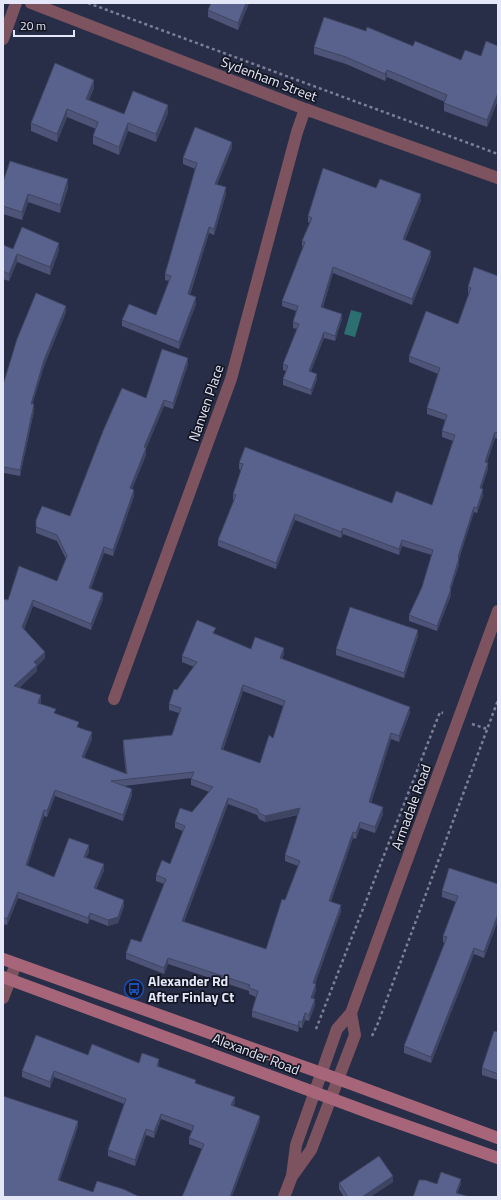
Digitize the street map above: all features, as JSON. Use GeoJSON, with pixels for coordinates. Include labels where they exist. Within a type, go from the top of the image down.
{"type":"FeatureCollection","features":[{"type":"Feature","properties":{"kind":"main road","name":"Alexander Road"},"geometry":{"type":"LineString","coordinates":[[3,959],[321,1072],[498,1138]]}},
{"type":"Feature","properties":{"kind":"main road","name":"Alexander Road"},"geometry":{"type":"LineString","coordinates":[[7,978],[498,1158]]}},
{"type":"Feature","properties":{"kind":"street"},"geometry":{"type":"LineString","coordinates":[[3,39],[16,3]]}},
{"type":"Feature","properties":{"kind":"street","name":"Sydenham Street"},"geometry":{"type":"LineString","coordinates":[[30,3],[305,109],[498,178]]}},
{"type":"Feature","properties":{"kind":"street","name":"Nanven Place"},"geometry":{"type":"LineString","coordinates":[[114,699],[231,379],[297,132],[305,109]]}},
{"type":"Feature","properties":{"kind":"street","name":"Armadale Road"},"geometry":{"type":"LineString","coordinates":[[284,1197],[292,1176],[296,1145],[321,1072],[337,1030],[351,1013],[498,611]]}},
{"type":"Feature","properties":{"kind":"street"},"geometry":{"type":"LineString","coordinates":[[3,998],[7,978],[16,964]]}},
{"type":"Feature","properties":{"kind":"street","name":"Armadale Road"},"geometry":{"type":"LineString","coordinates":[[292,1176],[312,1150],[355,1035],[351,1013]]}},
{"type":"Feature","properties":{"kind":"path"},"geometry":{"type":"LineString","coordinates":[[88,3],[498,154]]}},
{"type":"Feature","properties":{"kind":"path"},"geometry":{"type":"LineString","coordinates":[[370,1040],[378,1023],[498,700]]}},
{"type":"Feature","properties":{"kind":"path"},"geometry":{"type":"LineString","coordinates":[[316,1029],[440,712],[487,729]]}},
{"type":"Feature","properties":{"kind":"shaded area"},"geometry":{"type":"Polygon","coordinates":[[[351,310],[362,313],[355,337],[344,334],[351,310]]]}},
{"type":"Feature","properties":{"kind":"building"},"geometry":{"type":"Polygon","coordinates":[[[211,3],[246,3],[238,23],[208,10],[211,3]]]}},
{"type":"Feature","properties":{"kind":"building"},"geometry":{"type":"Polygon","coordinates":[[[324,17],[366,31],[367,27],[413,46],[415,41],[461,60],[465,50],[481,56],[486,41],[498,46],[498,93],[487,120],[444,103],[447,95],[387,70],[385,74],[346,57],[314,47],[324,17]]]}},
{"type":"Feature","properties":{"kind":"building"},"geometry":{"type":"Polygon","coordinates":[[[55,63],[94,80],[86,99],[124,114],[133,91],[168,105],[156,134],[128,123],[119,147],[93,136],[98,122],[67,109],[57,134],[31,123],[55,63]]]}},
{"type":"Feature","properties":{"kind":"building"},"geometry":{"type":"Polygon","coordinates":[[[195,127],[232,142],[215,184],[226,187],[214,229],[209,227],[188,294],[196,297],[179,342],[122,320],[129,304],[156,315],[171,276],[165,274],[197,163],[183,158],[195,127]]]}},
{"type":"Feature","properties":{"kind":"building"},"geometry":{"type":"Polygon","coordinates":[[[10,161],[68,179],[60,205],[28,194],[22,212],[3,206],[3,182],[10,161]]]}},
{"type":"Feature","properties":{"kind":"building"},"geometry":{"type":"Polygon","coordinates":[[[323,168],[376,188],[380,179],[421,194],[403,239],[431,251],[412,299],[333,267],[321,307],[342,314],[335,336],[324,332],[309,371],[317,374],[311,390],[283,379],[288,366],[283,364],[299,324],[293,322],[298,306],[282,301],[305,242],[302,241],[312,218],[308,216],[323,168]]]}},
{"type":"Feature","properties":{"kind":"building"},"geometry":{"type":"Polygon","coordinates":[[[22,227],[59,243],[50,267],[17,254],[9,274],[3,271],[3,245],[13,249],[22,227]]]}},
{"type":"Feature","properties":{"kind":"building"},"geometry":{"type":"Polygon","coordinates":[[[474,267],[498,276],[498,433],[495,432],[485,462],[488,463],[480,488],[483,489],[477,508],[474,507],[458,557],[451,589],[437,626],[409,615],[422,587],[433,550],[402,540],[399,549],[343,528],[341,532],[295,514],[276,563],[218,540],[236,495],[233,494],[243,464],[239,463],[245,447],[392,503],[396,491],[432,505],[455,435],[442,431],[447,415],[427,408],[440,368],[409,356],[426,311],[458,324],[471,288],[468,287],[474,267]]]}},
{"type":"Feature","properties":{"kind":"building"},"geometry":{"type":"Polygon","coordinates":[[[36,293],[66,306],[44,360],[31,404],[34,404],[20,470],[3,468],[3,385],[17,339],[36,293]]]}},
{"type":"Feature","properties":{"kind":"building"},"geometry":{"type":"Polygon","coordinates":[[[162,349],[188,358],[173,403],[164,400],[144,447],[146,448],[130,488],[134,490],[113,550],[104,547],[89,588],[103,593],[91,624],[33,600],[22,627],[45,652],[34,662],[37,665],[14,686],[41,695],[38,703],[56,709],[54,713],[79,722],[77,727],[92,732],[82,757],[127,774],[123,740],[172,735],[181,708],[169,704],[174,689],[177,690],[197,662],[182,656],[197,620],[216,628],[213,633],[251,649],[255,637],[284,648],[280,658],[410,707],[399,736],[391,733],[369,802],[383,807],[375,827],[360,822],[356,833],[353,832],[329,901],[341,905],[313,983],[316,984],[311,998],[315,999],[309,1015],[305,1013],[302,1022],[299,1021],[298,1026],[252,1011],[258,991],[249,988],[250,985],[168,958],[164,968],[126,953],[131,939],[141,942],[166,879],[156,875],[162,860],[170,864],[185,826],[175,822],[180,808],[192,812],[213,787],[191,779],[194,772],[111,781],[132,789],[123,815],[55,790],[47,811],[44,810],[26,865],[54,877],[69,838],[89,845],[84,857],[104,864],[94,888],[124,900],[118,917],[108,920],[90,913],[88,918],[18,892],[7,919],[3,917],[3,599],[8,600],[19,566],[57,581],[67,556],[57,535],[36,527],[36,520],[42,506],[70,516],[103,431],[122,388],[146,398],[162,349]],[[243,685],[221,749],[260,763],[269,735],[273,738],[285,701],[243,685]],[[228,798],[182,921],[266,949],[282,899],[285,900],[300,861],[285,855],[300,808],[265,816],[259,813],[257,809],[228,798]]]}},
{"type":"Feature","properties":{"kind":"building"},"geometry":{"type":"Polygon","coordinates":[[[350,607],[418,630],[404,673],[336,649],[350,607]]]}},
{"type":"Feature","properties":{"kind":"building"},"geometry":{"type":"Polygon","coordinates":[[[449,868],[498,884],[498,914],[484,952],[474,948],[431,1057],[404,1046],[447,937],[443,936],[458,896],[442,891],[449,868]]]}},
{"type":"Feature","properties":{"kind":"building"},"geometry":{"type":"Polygon","coordinates":[[[494,1031],[498,1032],[498,1074],[482,1068],[494,1031]]]}},
{"type":"Feature","properties":{"kind":"building"},"geometry":{"type":"Polygon","coordinates":[[[36,1035],[88,1055],[92,1044],[139,1063],[142,1053],[159,1059],[157,1066],[196,1080],[195,1083],[235,1097],[231,1105],[260,1116],[230,1197],[182,1197],[204,1144],[189,1138],[194,1126],[161,1114],[154,1132],[146,1129],[135,1160],[108,1150],[126,1099],[54,1071],[50,1082],[22,1071],[36,1035]]]}},
{"type":"Feature","properties":{"kind":"building"},"geometry":{"type":"Polygon","coordinates":[[[3,1096],[78,1121],[58,1180],[93,1192],[97,1181],[123,1189],[140,1197],[3,1197],[3,1096]]]}},
{"type":"Feature","properties":{"kind":"building"},"geometry":{"type":"Polygon","coordinates":[[[379,1156],[393,1176],[362,1197],[348,1197],[339,1183],[379,1156]]]}},
{"type":"Feature","properties":{"kind":"building"},"geometry":{"type":"Polygon","coordinates":[[[441,1172],[461,1179],[456,1193],[470,1197],[413,1197],[419,1180],[425,1180],[437,1184],[441,1172]]]}},
{"type":"Feature","properties":{"kind":"place","name":"Alexander Rd After Finlay Ct"},"geometry":{"type":"Point","coordinates":[134,989]}}]}
